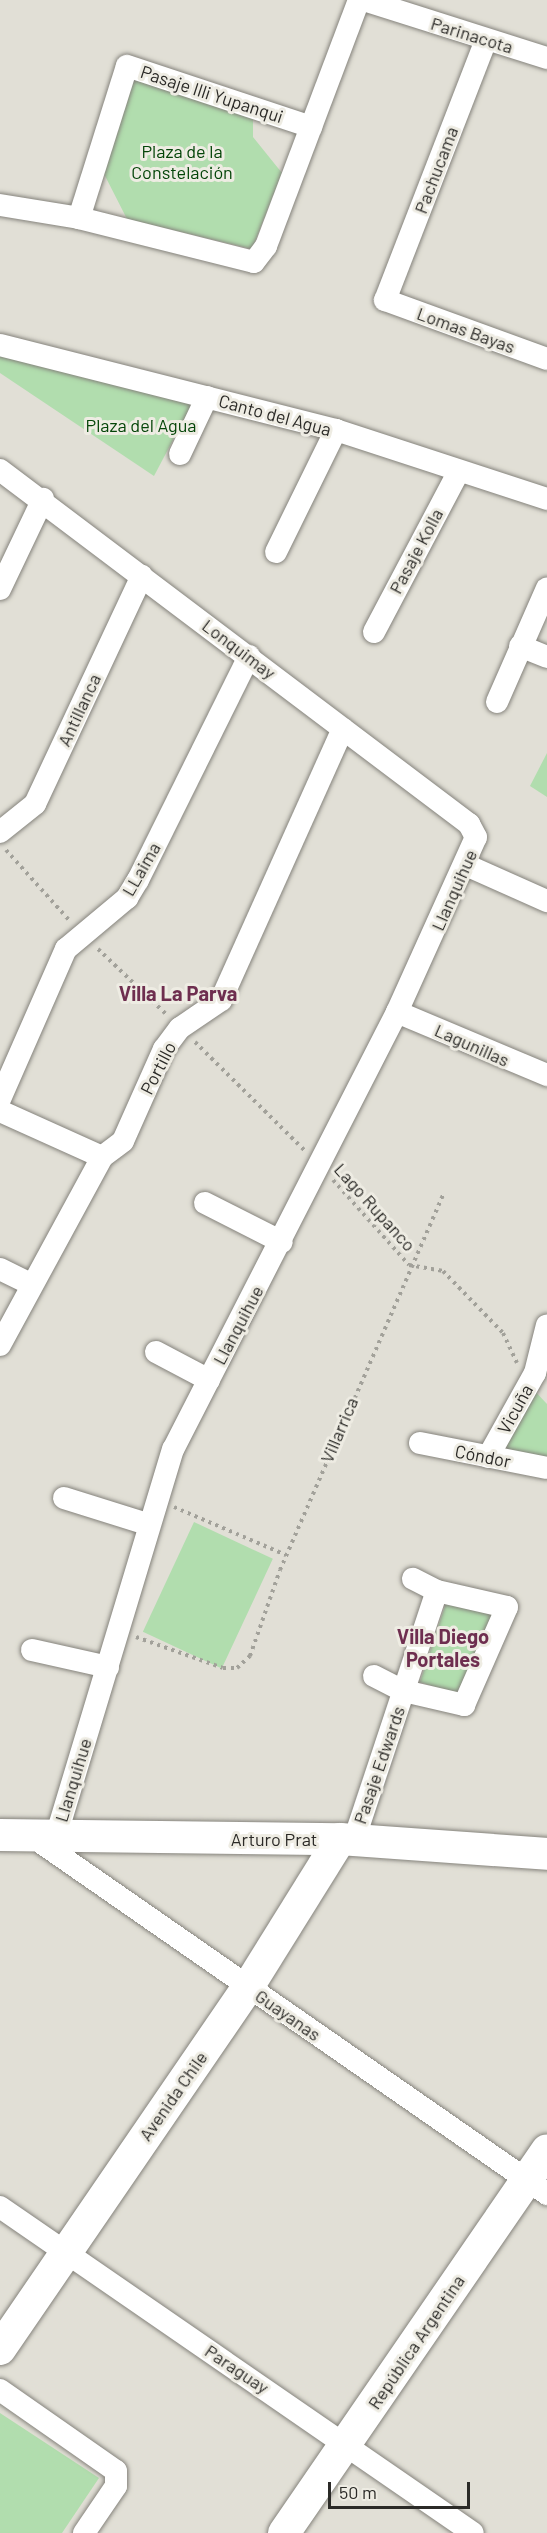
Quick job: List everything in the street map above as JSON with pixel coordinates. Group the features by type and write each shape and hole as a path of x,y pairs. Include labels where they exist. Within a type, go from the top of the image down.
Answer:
{"main road":[{"name":"Arturo Prat","path":"28,1836 347,1840 547,1854"},
{"name":"Avenida Chile","path":"0,2349 347,1840"},
{"name":"República Argentina","path":"284,2533 346,2443 537,2187 547,2151"}],"street":[{"path":"0,205 79,218 254,262 266,246 359,0"},
{"name":"Parinacota","path":"364,0 547,58"},
{"name":"Pachucama","path":"386,300 486,40"},
{"name":"Pasaje Illi Yupanqui","path":"79,218 127,66 311,127"},
{"name":"Lomas Bayas","path":"386,300 547,359"},
{"name":"Canto del Agua","path":"0,345 336,430 547,498"},
{"path":"180,454 207,397"},
{"path":"276,552 336,430"},
{"name":"Lonquimay","path":"0,470 43,499 475,832"},
{"name":"Pasaje Kolla","path":"374,632 459,471"},
{"path":"0,589 43,499"},
{"name":"Antillanca","path":"0,832 35,804 142,576"},
{"path":"497,702 547,588"},
{"path":"520,646 547,657"},
{"name":"LLaima","path":"0,1099 66,949 82,933 127,898 249,656"},
{"name":"Portillo","path":"0,1345 29,1283 102,1157 123,1141 164,1048 180,1028 221,1000 343,729"},
{"name":"Llanquihue","path":"28,1836 108,1667 153,1500 209,1380 321,1167 397,1012 466,865 475,832"},
{"path":"466,865 547,901"},
{"name":"Lagunillas","path":"397,1012 547,1075"},
{"path":"0,1111 102,1157"},
{"path":"205,1203 282,1242"},
{"path":"0,1269 29,1283"},
{"name":"Vicuña","path":"488,1457 537,1382 547,1328"},
{"path":"156,1352 209,1380"},
{"name":"Cóndor","path":"420,1443 547,1468"},
{"path":"64,1498 147,1524"},
{"name":"Pasaje Edwards","path":"374,1676 404,1691 465,1705 507,1607 437,1591 413,1579"},
{"name":"Pasaje Edwards","path":"347,1840 404,1691 437,1591"},
{"path":"32,1650 108,1667"},
{"name":"Guayanas","path":"28,1836 537,2187"},
{"name":"Paraguay","path":"0,2207 346,2443 473,2533"},
{"path":"0,2390 116,2471 116,2486 84,2533"}],"path":[{"name":"Lago Rupanco","path":"0,843 82,933 321,1167 409,1266"},
{"name":"Villarrica","path":"118,1631 223,1668 237,1668 250,1656 286,1555 409,1266 444,1192"},
{"path":"409,1266 443,1271 503,1333 537,1382"},
{"path":"153,1500 208,1519 286,1555"}],"green space":[{"name":"Plaza de la Constelación","path":"132,72 253,115 253,137 282,173 252,249 127,219 101,168"},
{"name":"Plaza del Agua","path":"0,351 193,402 154,476 0,373"},
{"path":"547,753 547,797 530,786"},
{"path":"532,1388 547,1404 547,1461 503,1454"},
{"path":"194,1522 273,1559 222,1668 143,1632"},
{"path":"447,1600 499,1613 461,1696 420,1682"},
{"path":"0,2413 99,2478 62,2533 0,2533"}],"district":[{"name":"Villa La Parva","path":"178,993"},
{"name":"Villa Diego Portales","path":"443,1648"}]}
